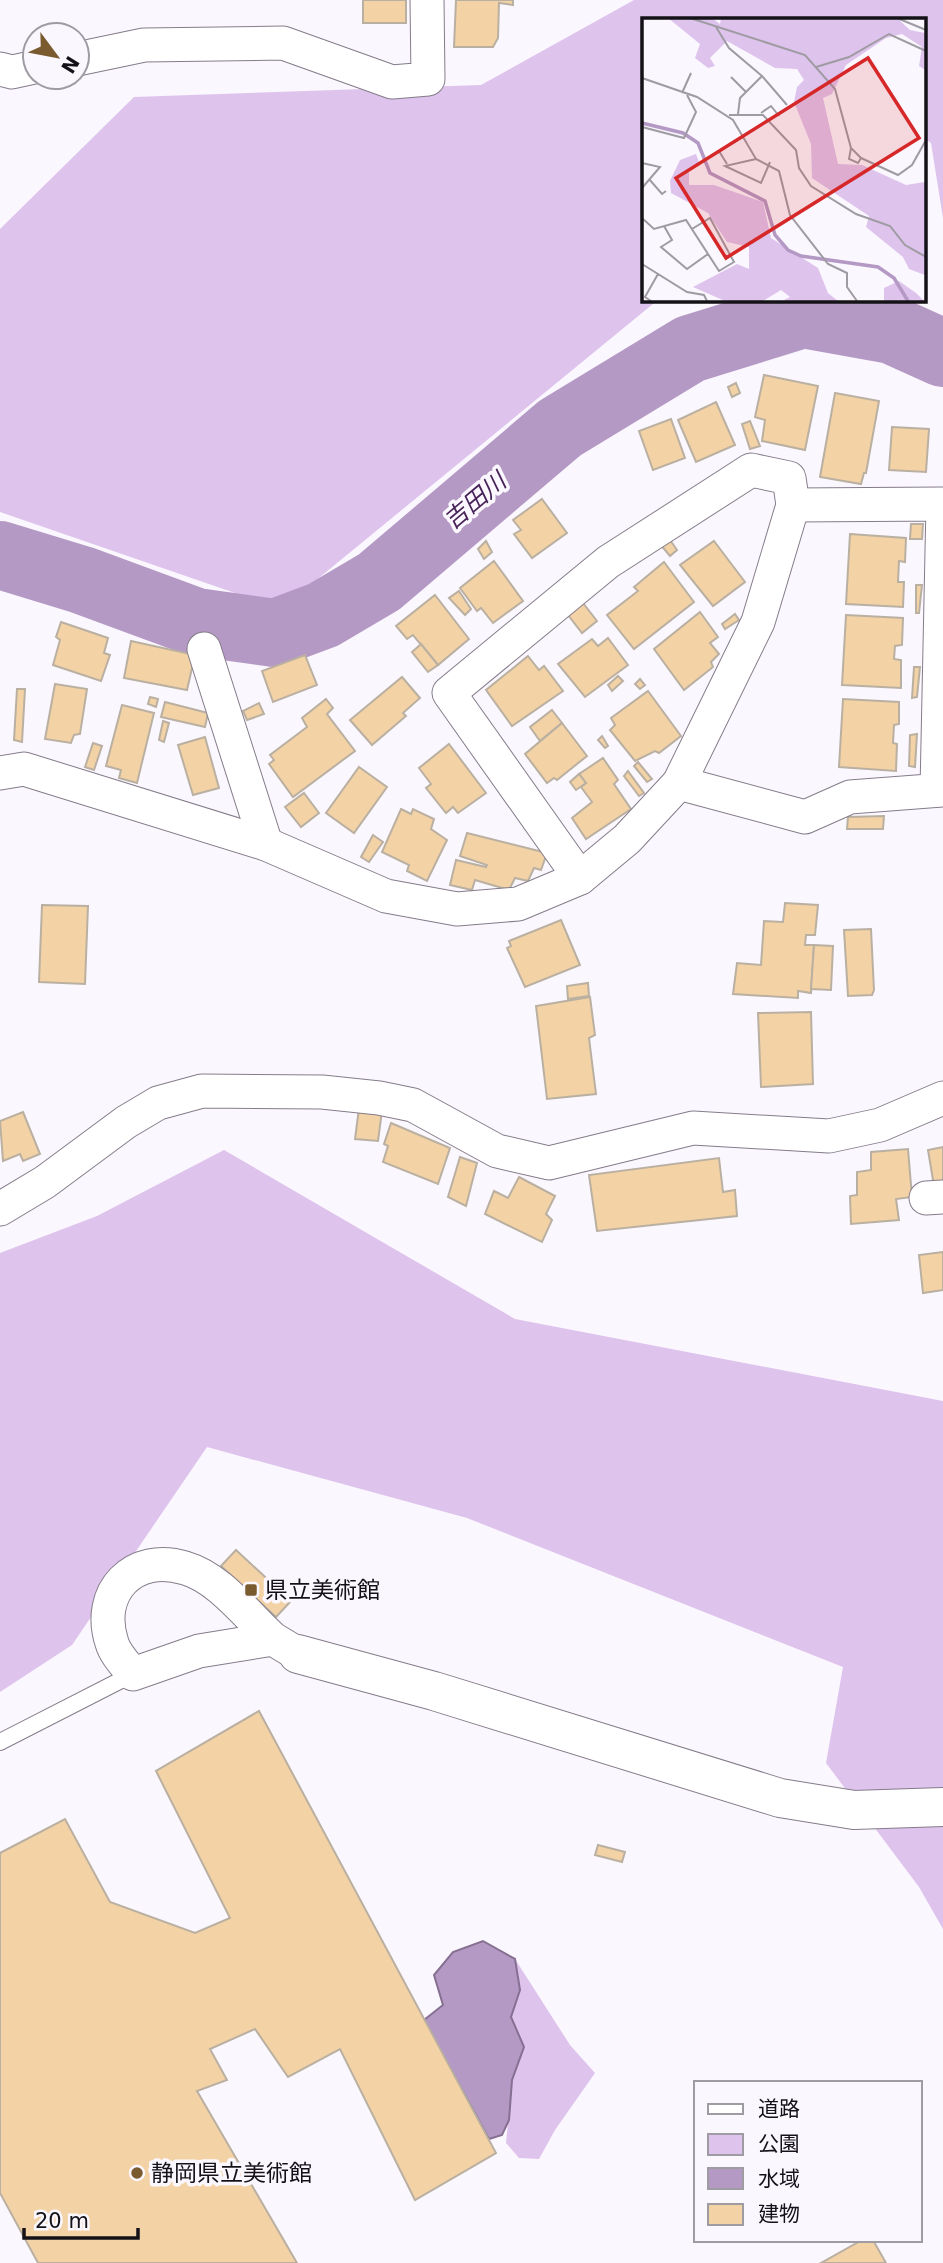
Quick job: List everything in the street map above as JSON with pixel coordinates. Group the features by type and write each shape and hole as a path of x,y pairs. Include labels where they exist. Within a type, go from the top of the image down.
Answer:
{"street":[{"path":"91,56 144,45 283,43 393,82 428,79 427,0"},
{"path":"0,69 12,72 21,70"},
{"path":"0,773 24,769 266,844 386,896 457,909 518,904 580,878 628,839 679,783 758,622 793,505 789,478 751,470 608,562 449,693 580,878"},
{"path":"679,783 805,817 850,797 940,790 943,504 793,505"},
{"path":"204,649 266,844"},
{"path":"0,1209 46,1182 126,1122 158,1103 202,1091 322,1092 379,1098 413,1105 497,1152 549,1163 693,1128 829,1136 880,1125 943,1098"},
{"path":"285,1647 228,1594 187,1568 150,1562 121,1579 107,1613 112,1645 133,1674 199,1651 285,1647 780,1798 855,1810 943,1807"}],"lane":[{"path":"0,1742 133,1674"}],"green space":[{"path":"634,0 943,0 943,218 931,143 926,139 926,18 642,18 642,301 657,301 281,609 0,512 0,229 134,97 481,85"},
{"path":"224,1150 515,1319 943,1401 943,1929 919,1887 826,1763 843,1667 467,1518 207,1447 72,1645 0,1692 0,1253 97,1216"},
{"path":"515,1959 570,2045 595,2073 555,2130 539,2159 519,2158 506,2143 512,2080 524,2047 511,2017 520,1990"}],"water":[{"path":"483,1941 515,1959 520,1990 511,2017 524,2047 512,2080 509,2120 502,2135 489,2139 424,2020 443,2005 434,1975 453,1952"}],"building":[{"path":"363,0 406,0 406,23 363,23"},
{"path":"456,0 513,0 513,5 499,3 498,38 493,47 454,47"},
{"path":"764,375 818,386 805,450 762,441 765,420 755,417"},
{"path":"736,383 740,393 732,397 728,387"},
{"path":"835,393 879,401 866,473 861,484 820,477"},
{"path":"716,402 735,445 696,462 678,420"},
{"path":"671,419 685,458 653,470 639,431"},
{"path":"750,421 760,446 750,449 742,424"},
{"path":"892,427 929,429 926,472 889,470"},
{"path":"542,499 567,533 532,558 514,534 521,530 513,520"},
{"path":"911,524 923,524 922,539 910,539"},
{"path":"850,534 906,538 905,562 899,561 898,582 904,582 903,607 846,604"},
{"path":"668,537 677,550 670,556 660,544"},
{"path":"486,541 492,552 484,559 478,549"},
{"path":"714,541 745,582 713,606 680,565"},
{"path":"494,561 523,601 493,623 481,608 477,611 460,588"},
{"path":"664,562 694,602 634,649 607,615 638,591 634,587"},
{"path":"916,585 922,585 919,613 916,613"},
{"path":"459,591 471,609 465,615 449,598"},
{"path":"435,595 469,639 438,665 413,635 407,639 396,626"},
{"path":"583,603 597,621 582,633 568,615"},
{"path":"700,612 718,637 710,643 719,654 711,662 713,667 684,690 654,649"},
{"path":"735,614 739,620 725,629 722,624"},
{"path":"846,615 903,618 902,645 895,646 894,659 901,660 901,688 842,685"},
{"path":"61,622 108,638 104,653 110,655 101,681 53,665 60,640 56,637"},
{"path":"608,638 628,665 585,697 558,664 592,639 598,646"},
{"path":"131,641 195,655 187,690 124,678"},
{"path":"421,644 438,665 428,672 412,652"},
{"path":"305,655 317,685 273,702 262,671"},
{"path":"528,656 539,670 544,666 563,691 512,726 486,690"},
{"path":"914,667 920,667 917,697 912,698"},
{"path":"618,676 623,681 612,691 608,685"},
{"path":"402,677 420,698 403,713 406,716 372,745 350,720"},
{"path":"640,679 645,685 640,689 635,684"},
{"path":"55,684 87,689 80,734 74,735 71,743 45,739"},
{"path":"17,689 25,689 22,742 14,740"},
{"path":"648,691 681,736 659,753 655,751 635,761 610,730 615,725 611,718"},
{"path":"150,697 158,699 156,707 148,704"},
{"path":"326,699 333,708 327,714 355,751 293,797 269,764 274,760 270,755 307,727 302,718"},
{"path":"843,699 899,702 899,724 894,725 893,743 897,744 896,771 839,767"},
{"path":"165,702 208,713 205,727 161,717"},
{"path":"259,703 264,714 247,720 243,711"},
{"path":"122,705 154,713 137,783 119,778 121,770 106,766"},
{"path":"552,710 562,723 540,741 530,727"},
{"path":"163,721 169,723 164,742 159,740"},
{"path":"562,723 587,756 557,780 554,778 547,783 525,754"},
{"path":"917,734 915,767 909,766 910,735"},
{"path":"602,736 608,746 605,748 598,740"},
{"path":"205,737 219,788 193,795 178,745"},
{"path":"93,743 102,746 94,770 85,767"},
{"path":"449,744 486,793 458,813 453,807 446,813 426,788 431,784 419,768"},
{"path":"603,758 618,780 614,784 631,809 586,839 572,818 592,802 581,787 586,783 579,774"},
{"path":"638,762 652,779 647,782 634,766"},
{"path":"359,767 387,787 354,833 326,813"},
{"path":"628,771 644,793 639,796 624,776"},
{"path":"579,774 586,783 576,790 570,782"},
{"path":"304,793 319,813 301,827 285,807"},
{"path":"401,809 411,814 413,809 434,819 431,829 447,840 427,881 407,871 409,865 382,852"},
{"path":"884,816 883,829 847,829 848,817"},
{"path":"467,833 547,853 541,870 534,868 528,881 515,878 509,890 475,880 472,890 450,885 456,860 486,867 487,865 460,856"},
{"path":"373,835 383,842 369,862 361,857"},
{"path":"785,903 818,905 815,935 806,935 805,945 814,945 811,993 798,991 798,998 733,994 737,963 761,965 764,921 783,922"},
{"path":"42,905 88,906 85,984 39,982"},
{"path":"561,920 580,965 525,987 507,948 511,946 509,941"},
{"path":"871,929 874,990 872,995 848,996 844,930"},
{"path":"814,945 833,946 831,990 811,989"},
{"path":"588,983 589,996 568,999 567,986"},
{"path":"590,997 595,1035 589,1038 596,1094 547,1099 536,1006"},
{"path":"811,1012 813,1084 761,1087 758,1013"},
{"path":"359,1108 382,1111 378,1141 355,1139"},
{"path":"23,1112 40,1154 23,1161 20,1154 3,1161 0,1121"},
{"path":"391,1123 450,1148 438,1184 383,1162 388,1146 384,1144"},
{"path":"943,1147 943,1184 934,1186 928,1150"},
{"path":"908,1149 912,1197 896,1199 899,1220 851,1224 850,1196 857,1195 857,1172 871,1170 871,1152"},
{"path":"460,1157 477,1163 466,1206 448,1197"},
{"path":"719,1158 723,1192 735,1190 737,1216 597,1231 589,1175"},
{"path":"519,1177 555,1196 546,1214 552,1220 542,1242 485,1214 494,1191 508,1198"},
{"path":"943,1252 943,1290 923,1293 919,1255"},
{"path":"236,1550 291,1601 276,1617 221,1566"},
{"path":"259,1711 496,2153 415,2200 340,2049 288,2077 255,2029 210,2049 227,2080 197,2091 297,2263 38,2263 0,2193 0,1853 65,1819 110,1902 195,1933 230,1918 156,1771"},
{"path":"598,1845 625,1852 622,1862 595,1855"},
{"path":"858,2242 874,2242 886,2263 821,2263"}],"waterway":[{"name":"吉田川","path":"0,555 82,580 196,622 275,633 323,615 379,582 560,428 690,349 803,314 892,330 943,353"}],"place":[{"name":"県立美術館","path":"251,1590"},
{"name":"静岡県立美術館","path":"137,2173"}]}
